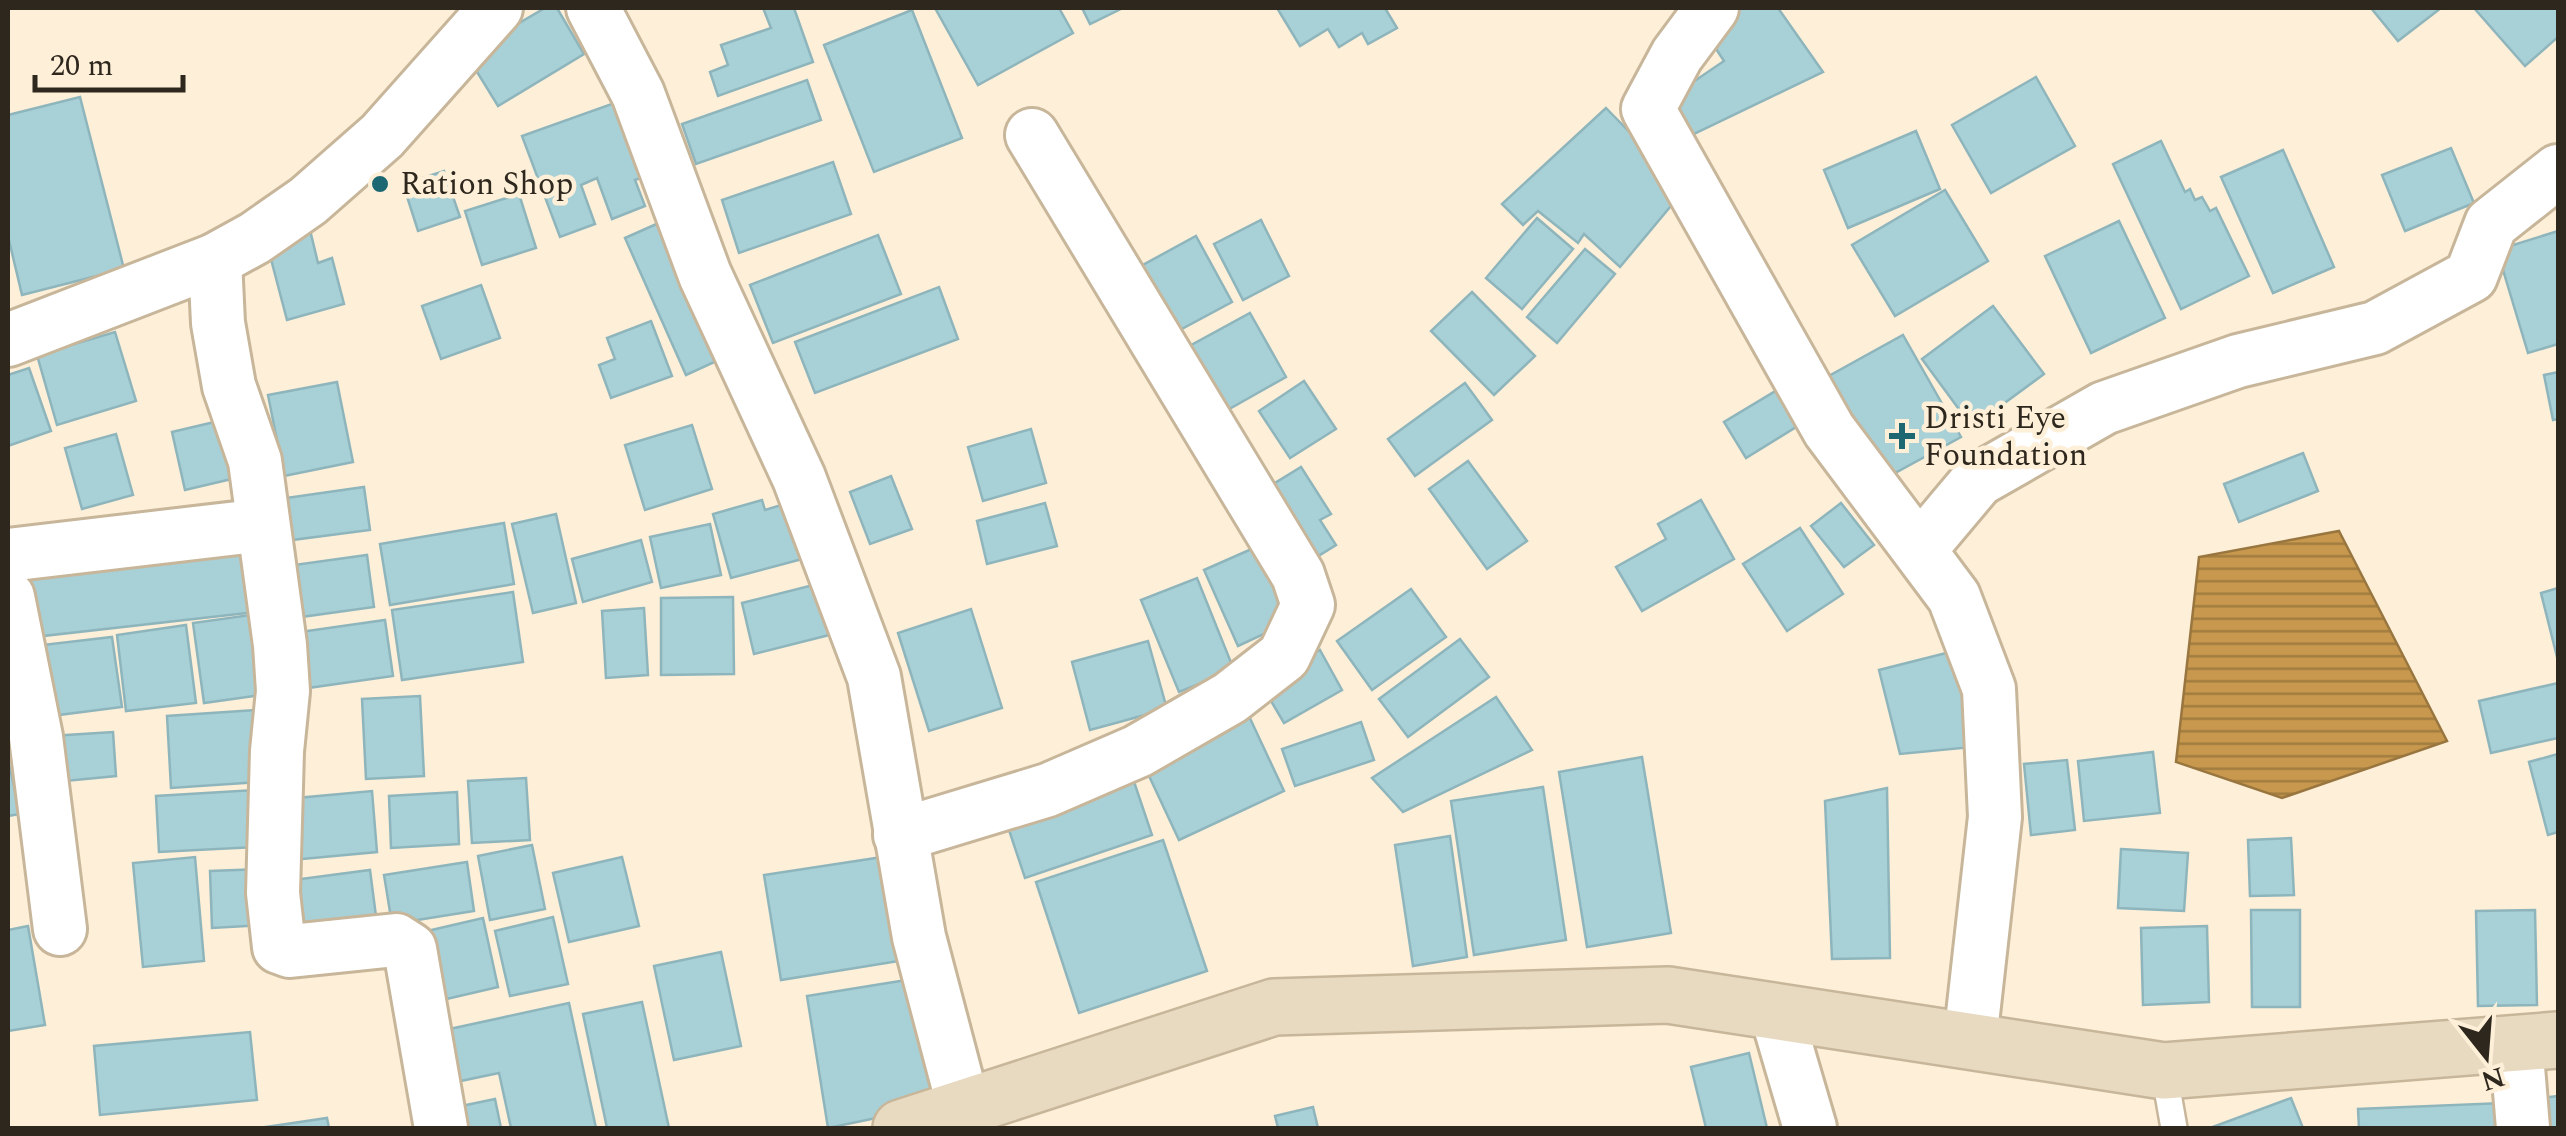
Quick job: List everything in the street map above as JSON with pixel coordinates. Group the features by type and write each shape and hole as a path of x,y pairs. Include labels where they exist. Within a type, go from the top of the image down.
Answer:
{"main road":[{"path":"900,1128 1274,1007 1668,996 2164,1071 2537,1042"}],"street":[{"path":"593,8 638,94 705,275 799,478 874,677 919,937 964,1108"},
{"path":"1712,8 1678,55 1648,109 1829,430 1954,597 1989,690 1995,816 1970,1042"},
{"path":"8,340 216,260 308,201 382,136 476,16"},
{"path":"900,836 1048,790 1138,751 1230,698 1284,656 1308,605 1298,576 1032,135"},
{"path":"1920,549 1978,480 2104,408 2238,361 2375,328 2471,276 2491,224 2558,171"},
{"path":"216,260 221,338 229,386 255,461 283,691 273,876 279,948 290,951 396,940 410,949 440,1128"},
{"path":"8,555 263,524"},
{"path":"8,596 22,740 60,929"},
{"path":"1776,1012 1810,1128"},
{"path":"2523,1128 2537,1042"}],"lane":[{"path":"2164,1071 2174,1128"}],"shaded area":[{"path":"2339,531 2447,741 2282,798 2176,762 2199,557"}],"building":[{"path":"545,8 557,8 584,54 498,106 466,54"},
{"path":"763,8 794,8 813,62 718,96 710,72 728,65 721,45 771,28"},
{"path":"935,8 1059,8 1073,33 978,85"},
{"path":"1082,8 1123,8 1090,24"},
{"path":"1277,8 1385,8 1397,28 1368,44 1362,33 1339,47 1328,29 1300,46"},
{"path":"1741,8 1778,8 1823,72 1692,135 1668,99 1724,61 1705,32"},
{"path":"2371,8 2441,8 2398,41"},
{"path":"2474,8 2558,8 2558,37 2525,66"},
{"path":"912,10 962,138 874,172 824,45"},
{"path":"2036,77 2075,146 1991,193 1952,125"},
{"path":"807,80 821,120 696,164 682,124"},
{"path":"634,96 662,170 635,180 645,206 612,219 597,178 581,185 595,224 560,237 522,136"},
{"path":"80,97 124,269 22,295 8,236 8,115"},
{"path":"1606,108 1685,189 1620,267 1584,234 1578,243 1538,211 1523,225 1502,204"},
{"path":"1916,131 1940,189 1848,228 1824,170"},
{"path":"2161,141 2185,192 2190,189 2195,200 2202,197 2210,211 2216,208 2249,276 2181,309 2113,164"},
{"path":"2451,148 2474,203 2405,231 2382,175"},
{"path":"2283,150 2334,267 2273,293 2221,177"},
{"path":"833,162 851,214 739,253 722,200"},
{"path":"444,171 460,217 418,231 403,184"},
{"path":"1945,190 1988,261 1895,316 1852,245"},
{"path":"519,194 536,248 482,265 465,211"},
{"path":"670,218 732,354 686,375 625,238"},
{"path":"1537,218 1573,249 1522,309 1486,278"},
{"path":"1261,220 1289,276 1243,300 1214,244"},
{"path":"2119,221 2165,318 2091,353 2045,256"},
{"path":"310,230 318,263 332,258 344,304 287,320 267,244"},
{"path":"2558,231 2558,344 2528,353 2497,250"},
{"path":"878,235 901,294 773,343 750,285"},
{"path":"1196,236 1232,302 1163,339 1128,273"},
{"path":"1585,249 1615,274 1557,343 1527,317"},
{"path":"481,285 500,338 441,359 422,306"},
{"path":"939,287 958,339 815,393 795,342"},
{"path":"1472,292 1535,356 1494,395 1431,331"},
{"path":"1993,306 2044,374 1972,427 1922,359"},
{"path":"1250,313 1286,377 1208,421 1173,355"},
{"path":"651,321 672,376 611,398 599,365 615,359 607,338"},
{"path":"115,332 136,401 57,425 37,355"},
{"path":"1903,335 1961,437 1884,479 1827,377"},
{"path":"29,368 51,431 8,446 8,375"},
{"path":"2558,372 2558,419 2553,420 2544,375"},
{"path":"1304,381 1336,429 1290,458 1259,411"},
{"path":"337,382 353,462 284,476 268,395"},
{"path":"1465,383 1492,420 1415,476 1388,439"},
{"path":"1787,384 1809,419 1746,458 1724,422"},
{"path":"227,419 240,477 185,490 172,432"},
{"path":"692,425 712,489 645,510 625,445"},
{"path":"1031,429 1046,483 983,501 968,447"},
{"path":"116,434 133,495 82,509 65,448"},
{"path":"2303,453 2318,491 2239,522 2224,484"},
{"path":"1468,461 1527,541 1487,569 1429,489"},
{"path":"1301,467 1331,514 1320,520 1336,545 1307,563 1262,491"},
{"path":"891,476 912,529 870,544 850,492"},
{"path":"364,487 370,530 292,540 286,498"},
{"path":"801,499 817,555 731,578 713,514 762,500 765,510"},
{"path":"1701,500 1734,559 1642,611 1616,567 1666,539 1658,524"},
{"path":"1045,503 1057,546 987,564 977,521"},
{"path":"1841,503 1874,545 1844,567 1811,526"},
{"path":"556,514 576,603 533,613 512,524"},
{"path":"504,523 514,584 390,605 380,544"},
{"path":"710,524 721,575 661,588 650,537"},
{"path":"1800,528 1843,594 1787,631 1743,564"},
{"path":"255,535 264,611 25,638 16,562"},
{"path":"641,540 652,582 583,602 572,559"},
{"path":"1263,544 1296,619 1238,646 1204,570"},
{"path":"367,555 374,607 294,618 287,566"},
{"path":"1197,578 1234,670 1179,692 1141,600"},
{"path":"829,581 841,632 754,654 742,603"},
{"path":"2558,588 2558,661 2541,593"},
{"path":"1411,589 1446,637 1372,690 1337,641"},
{"path":"513,592 523,662 402,680 392,610"},
{"path":"733,597 734,674 661,675 661,598"},
{"path":"644,608 648,675 606,678 602,611"},
{"path":"971,609 1002,708 929,731 898,633"},
{"path":"258,614 269,694 204,703 193,623"},
{"path":"385,620 393,676 308,688 300,632"},
{"path":"186,625 196,703 126,711 117,635"},
{"path":"112,637 122,707 43,717 34,646"},
{"path":"1460,639 1489,677 1408,737 1379,699"},
{"path":"1148,641 1167,709 1090,730 1072,662"},
{"path":"1320,650 1342,690 1284,723 1261,684"},
{"path":"1958,650 1983,746 1900,754 1879,670"},
{"path":"2558,683 2558,738 2491,753 2479,701"},
{"path":"420,696 424,776 366,779 362,699"},
{"path":"1496,697 1532,750 1403,812 1372,778"},
{"path":"256,710 261,782 171,788 167,716"},
{"path":"1248,714 1284,791 1179,840 1143,763"},
{"path":"1361,722 1374,760 1295,786 1282,749"},
{"path":"113,732 116,776 55,782 51,736"},
{"path":"2153,752 2160,813 2084,821 2078,761"},
{"path":"2558,754 2558,832 2548,835 2529,762"},
{"path":"1642,757 1671,933 1587,947 1559,772"},
{"path":"8,759 20,814 8,816"},
{"path":"2067,760 2075,830 2031,835 2024,764"},
{"path":"1128,764 1152,835 1025,878 1001,806"},
{"path":"526,778 530,840 472,843 468,781"},
{"path":"1543,787 1566,940 1474,955 1451,801"},
{"path":"1887,788 1890,958 1832,959 1825,801"},
{"path":"255,790 258,847 159,852 156,796"},
{"path":"372,791 377,852 292,860 286,799"},
{"path":"457,792 459,844 391,848 389,796"},
{"path":"1450,836 1467,957 1413,966 1395,845"},
{"path":"2291,838 2294,895 2250,896 2248,840"},
{"path":"1163,840 1207,971 1079,1013 1036,882"},
{"path":"532,845 545,909 490,920 478,856"},
{"path":"2121,849 2188,853 2184,911 2118,908"},
{"path":"889,856 905,960 781,980 764,875"},
{"path":"195,857 204,961 143,967 133,863"},
{"path":"622,857 639,926 569,942 553,873"},
{"path":"467,862 474,911 392,924 384,875"},
{"path":"263,869 265,925 212,928 210,871"},
{"path":"370,870 377,924 299,934 293,880"},
{"path":"2251,910 2300,910 2300,1007 2252,1007"},
{"path":"2535,910 2537,1005 2478,1006 2476,911"},
{"path":"553,917 568,984 510,996 495,931"},
{"path":"483,918 498,987 438,1001 423,932"},
{"path":"28,926 45,1025 8,1031 8,930"},
{"path":"2207,926 2209,1002 2143,1005 2141,928"},
{"path":"721,952 741,1046 674,1060 654,966"},
{"path":"925,977 944,1104 828,1128 807,996"},
{"path":"642,1002 669,1128 607,1128 583,1014"},
{"path":"569,1003 596,1128 511,1128 499,1073 456,1082 445,1030"},
{"path":"250,1032 257,1100 100,1115 94,1046"},
{"path":"1749,1053 1767,1128 1706,1128 1691,1067"},
{"path":"2558,1096 2558,1128 2531,1128 2527,1100"},
{"path":"2291,1098 2303,1128 2210,1128"},
{"path":"495,1099 501,1128 446,1128 442,1110"},
{"path":"2503,1103 2504,1128 2359,1128 2358,1109"},
{"path":"1313,1107 1318,1128 1278,1128 1275,1116"},
{"path":"327,1118 329,1128 259,1128"}],"place":[{"name":"Ration Shop","path":"380,184"},
{"name":"Dristi Eye Foundation","path":"1902,436"}]}
